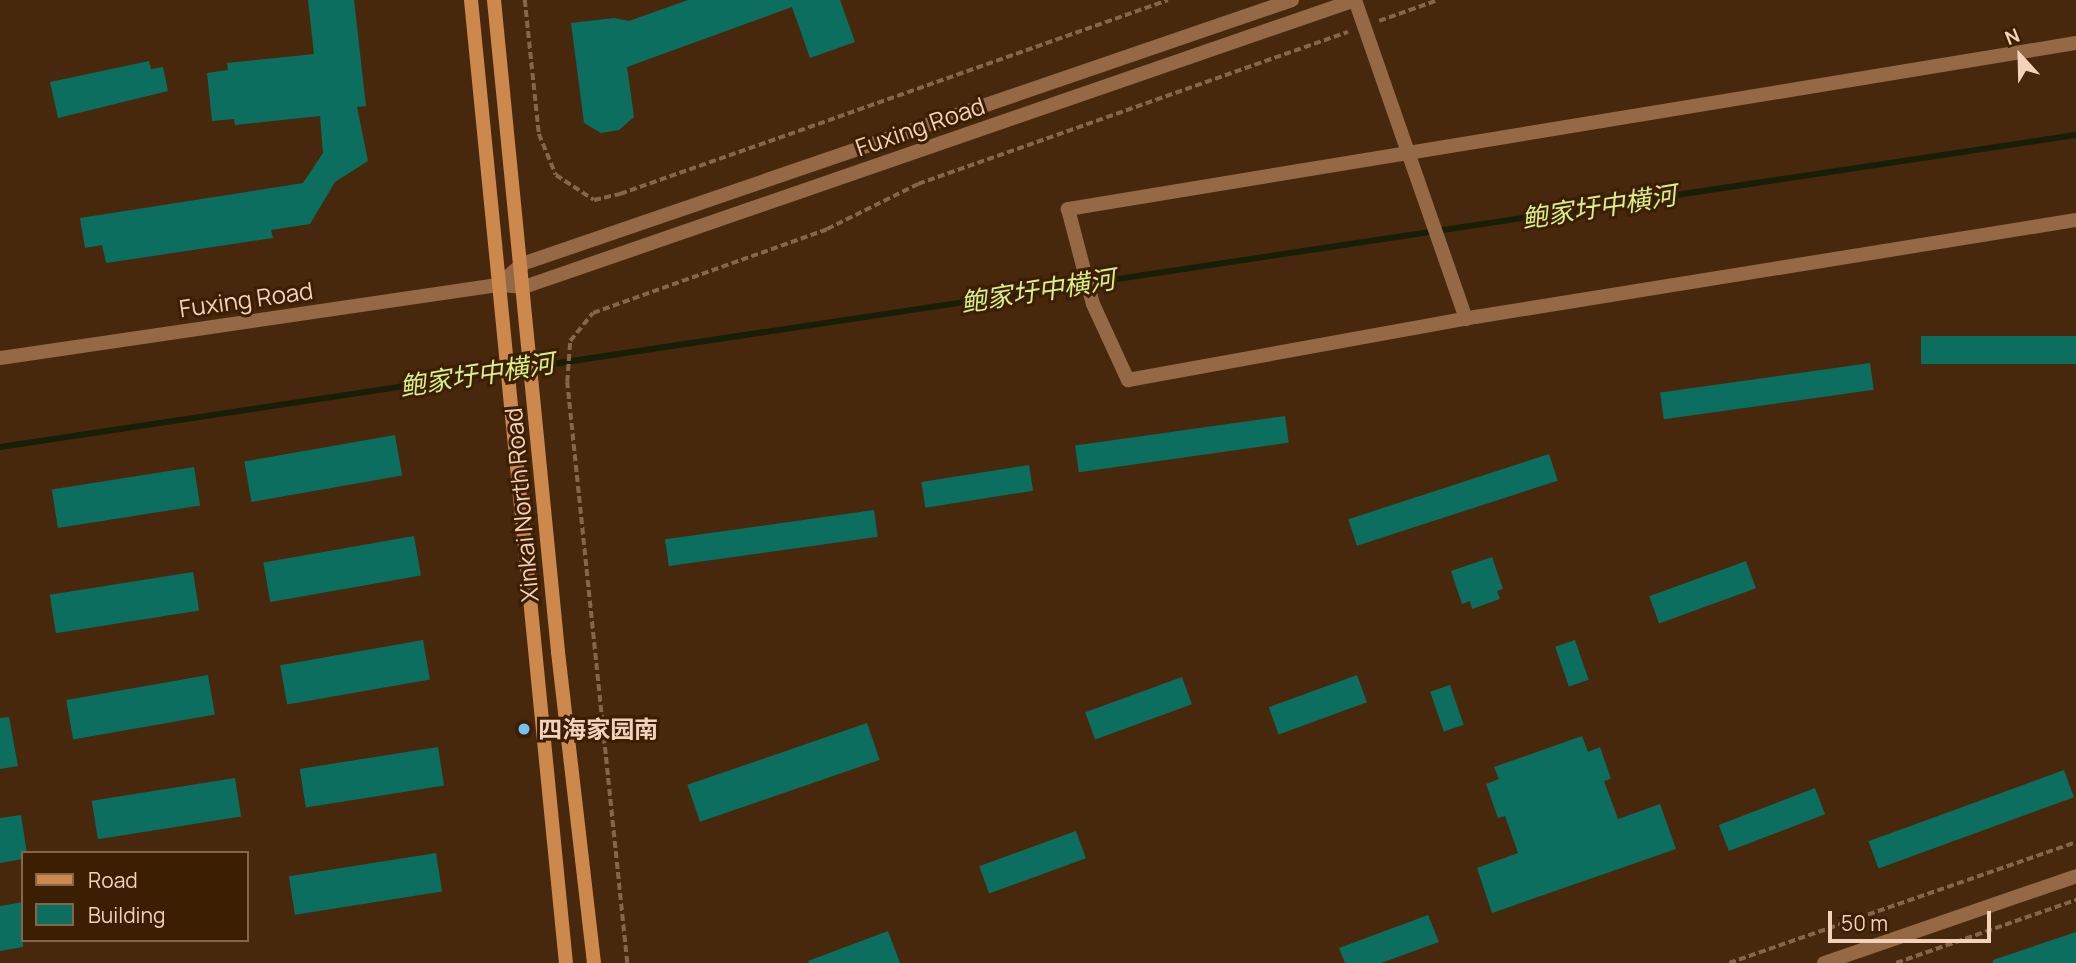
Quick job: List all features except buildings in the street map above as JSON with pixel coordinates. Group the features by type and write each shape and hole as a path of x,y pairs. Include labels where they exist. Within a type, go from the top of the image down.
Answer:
{"main road":[{"name":"Xinkai North Road","path":"471,0 566,963"},
{"name":"Xinkai North Road","path":"494,0 558,652 594,963"}],"street":[{"name":"Fuxing Road","path":"498,285 522,264 1292,0"},
{"name":"Fuxing Road","path":"0,358 498,285 524,287 1355,0"},
{"path":"1355,0 1466,319"},
{"path":"2076,43 1068,209 1093,304 1128,380 1466,319 2076,220"},
{"path":"1824,963 2076,876"}],"path":[{"path":"525,0 539,134 556,175 594,200 620,194 1168,0"},
{"path":"1373,23 1438,0"},
{"path":"628,963 568,382 570,341 593,313 827,229 918,184 1360,28"},
{"path":"1729,963 2076,842"},
{"path":"1896,963 2076,900"}],"waterway":[{"name":"鲍家圩中横河","path":"0,447 2076,135"}],"place":[{"name":"四海家园南","path":"524,729"}]}
